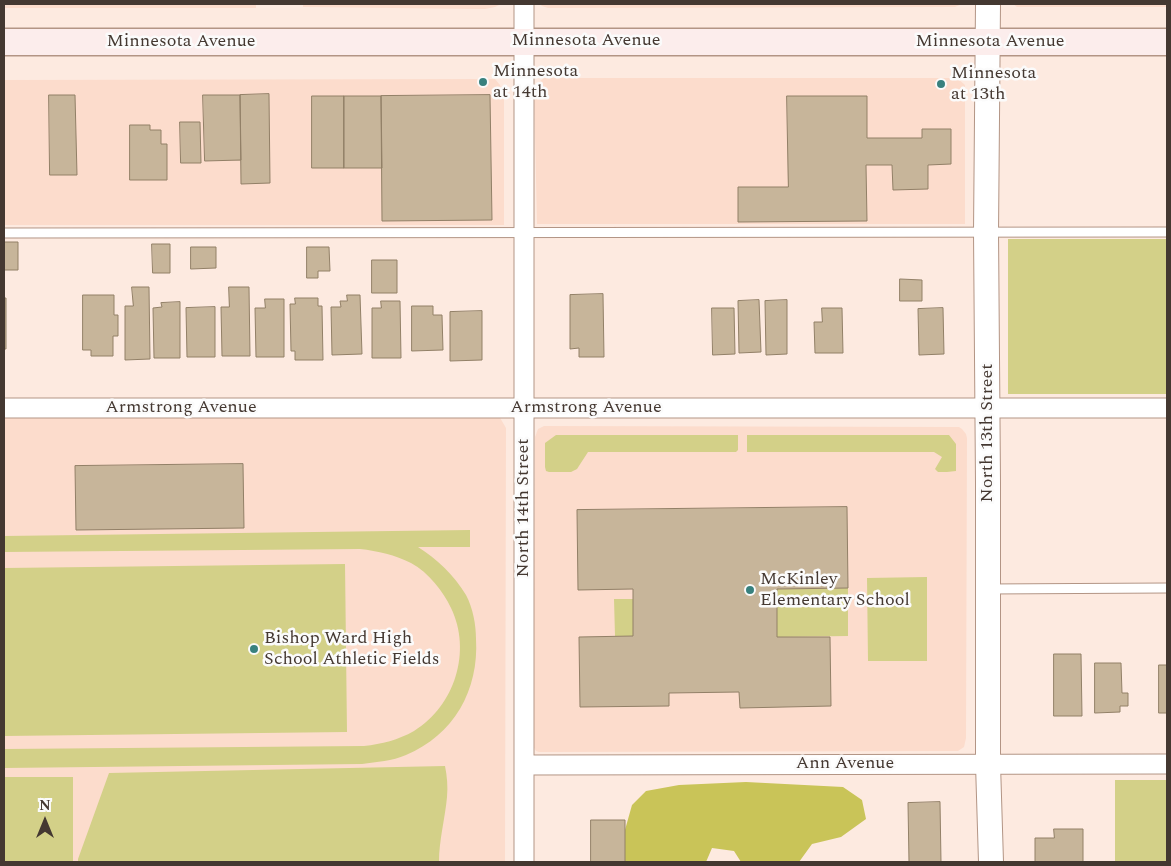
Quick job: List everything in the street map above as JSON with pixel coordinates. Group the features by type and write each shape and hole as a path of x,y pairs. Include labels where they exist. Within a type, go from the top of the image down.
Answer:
{"main road":[{"name":"Minnesota Avenue","path":"4,42 1167,42"}],"street":[{"name":"North 14th Street","path":"524,4 524,862"},
{"name":"North 13th Street","path":"988,4 986,232 988,764 991,862"},
{"name":"Armstrong Avenue","path":"4,408 1167,408"},
{"name":"Ann Avenue","path":"524,765 1167,764"}],"lane":[{"path":"4,234 1167,232"},
{"path":"988,589 1167,588"}],"shaded area":[{"path":"4,4 256,4 256,8 4,8"},
{"path":"303,4 501,4 485,9 303,7"},
{"path":"540,4 962,4 955,7 548,8"},
{"path":"1013,4 1167,4 1167,7 1017,7"},
{"path":"544,78 957,78 965,85 965,224 537,224 534,89 536,84"},
{"path":"495,79 500,85 504,97 504,225 4,225 4,80"},
{"path":"1008,239 1167,239 1167,394 1008,394"},
{"name":"Bishop Ward High School Athletic Fields","path":"499,416 506,428 505,862 4,862 4,418"},
{"name":"McKinley Elementary School","path":"544,426 959,427 962,429 967,438 966,738 964,747 958,751 536,751 533,746 535,437 538,429"},
{"path":"556,435 738,435 738,450 736,452 588,452 577,469 571,472 549,472 546,471 545,467 545,443"},
{"path":"747,435 949,435 956,444 956,471 938,472 935,469 942,457 934,452 747,452"},
{"path":"470,530 470,547 418,547 445,568 466,595 474,617 476,658 468,693 450,723 438,736 406,755 395,759 362,764 4,768 4,749 364,746 390,741 414,731 440,707 456,676 460,642 451,608 435,583 411,563 380,552 360,549 4,552 4,536"},
{"path":"345,564 347,732 4,736 4,568"},
{"path":"927,577 927,661 868,661 867,578"},
{"path":"848,588 848,636 777,637 777,589"},
{"path":"614,599 633,599 633,636 615,636"},
{"path":"445,766 447,793 439,862 78,862 109,773"},
{"path":"4,777 73,777 73,862 4,862"},
{"path":"1115,780 1167,780 1167,862 1115,862"},
{"path":"746,782 843,787 862,800 866,819 841,837 812,844 799,862 741,862 734,851 712,848 706,862 620,862 623,837 632,805 646,791 679,785"}],"building":[{"path":"269,94 270,183 241,184 240,95"},
{"path":"49,95 75,95 77,175 50,175"},
{"path":"203,95 240,95 241,160 205,161"},
{"path":"490,95 492,220 382,221 381,96"},
{"path":"312,96 344,96 344,168 312,168"},
{"path":"344,96 381,96 382,168 344,168"},
{"path":"787,96 867,96 867,138 922,138 922,129 951,129 951,164 928,165 928,189 893,190 892,165 866,165 867,221 738,222 738,187 788,187"},
{"path":"180,122 200,122 201,163 181,163"},
{"path":"130,125 150,125 150,130 161,130 161,144 167,144 167,180 130,180"},
{"path":"4,242 18,242 18,270 4,270"},
{"path":"152,244 170,244 170,273 153,273"},
{"path":"191,247 216,247 216,268 191,269"},
{"path":"307,247 329,247 330,271 318,271 318,278 307,278"},
{"path":"372,260 397,260 397,293 372,293"},
{"path":"900,279 922,280 922,301 900,301"},
{"path":"132,287 149,287 150,359 125,360 125,306 133,306"},
{"path":"229,287 249,287 250,356 222,356 221,307 229,307"},
{"path":"603,294 604,357 579,357 579,348 570,349 570,295"},
{"path":"83,295 114,295 114,315 118,315 118,336 113,336 113,356 91,356 91,350 83,350"},
{"path":"347,295 360,295 362,354 332,355 331,307 341,307 340,301 347,301"},
{"path":"4,298 6,298 6,349 4,349"},
{"path":"295,298 318,298 318,306 322,306 323,360 295,360 295,351 291,351 290,304 295,304"},
{"path":"265,299 284,299 284,357 256,357 255,308 265,308"},
{"path":"759,300 761,352 739,353 738,301"},
{"path":"787,300 787,354 766,355 765,301"},
{"path":"381,301 400,301 401,358 372,358 372,308 381,308"},
{"path":"180,302 180,358 154,358 153,308 162,307 161,303"},
{"path":"412,306 433,306 433,315 442,315 443,350 412,351"},
{"path":"215,307 215,357 187,357 186,308"},
{"path":"712,308 734,308 735,354 713,355"},
{"path":"822,308 842,308 843,353 815,353 814,322 822,322"},
{"path":"943,308 944,354 919,355 918,309"},
{"path":"482,311 482,360 450,361 450,312"},
{"path":"243,464 244,528 76,530 75,466"},
{"name":"McKinley Elementary School","path":"847,507 848,588 777,589 777,637 830,637 831,706 740,708 739,692 669,693 669,706 580,707 579,637 633,636 633,589 578,590 577,510"},
{"path":"1054,654 1081,654 1082,716 1054,716"},
{"path":"1095,663 1121,663 1122,693 1128,693 1128,706 1120,706 1120,712 1095,713"},
{"path":"1159,665 1167,665 1167,713 1159,713"},
{"path":"940,802 941,862 909,862 908,803"},
{"path":"591,820 625,820 625,862 591,862"},
{"path":"1054,829 1083,829 1083,862 1035,862 1035,838 1054,838"}],"place":[{"name":"Minnesota at 14th","path":"483,82"},
{"name":"Minnesota at 13th","path":"941,84"},
{"name":"McKinley Elementary School","path":"750,590"},
{"name":"Bishop Ward High School Athletic Fields","path":"254,649"}]}
